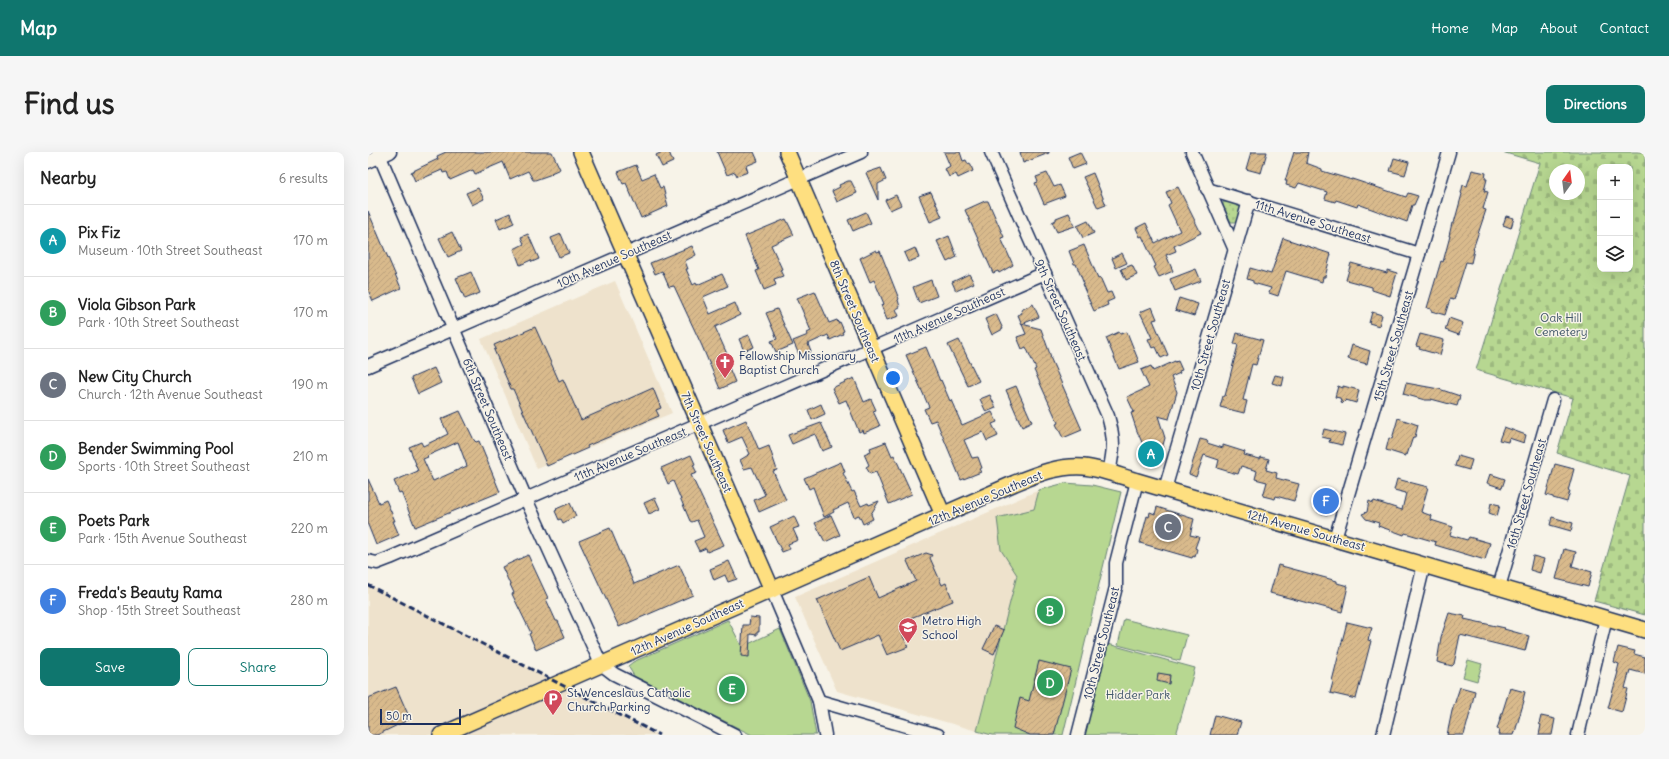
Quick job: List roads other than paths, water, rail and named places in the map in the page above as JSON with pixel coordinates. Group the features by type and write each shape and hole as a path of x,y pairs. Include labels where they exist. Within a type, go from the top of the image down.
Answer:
{"main road":[{"name":"7th Street Southeast","path":"581,152 772,590"},
{"name":"8th Street Southeast","path":"786,152 943,515"},
{"name":"12th Avenue Southeast","path":"441,735 461,731 601,664 1015,483 1058,468 1084,467 1109,473 1645,630"}],"street":[{"name":"10th Avenue Southeast","path":"368,366 861,152"},
{"name":"9th Street Southeast","path":"991,152 1108,416 1114,434 1114,449 1109,473"},
{"path":"1192,152 1235,250"},
{"name":"15th Street Southeast","path":"1335,539 1449,152"},
{"path":"368,162 382,154"},
{"name":"6th Street Southeast","path":"382,154 453,328 526,499 601,664"},
{"name":"11th Avenue Southeast","path":"1207,189 1419,254"},
{"name":"10th Street Southeast","path":"1165,489 1249,202"},
{"name":"11th Avenue Southeast","path":"368,561 377,563 390,558 1045,273"},
{"name":"16th Street Southeast","path":"1500,587 1553,400"},
{"name":"10th Street Southeast","path":"1078,735 1116,587 1116,563 1137,481"},
{"path":"1383,735 1424,565"},
{"name":"7th Street Southeast","path":"772,590 819,701 825,735"},
{"path":"1578,735 1606,618"},
{"path":"601,664 614,674 735,735"},
{"path":"819,701 938,735"}],"railway":[{"path":"368,585 659,735"}],"place":[{"name":"Fellowship Missionary Baptist Church","path":"725,379"},
{"name":"Pix Fiz","path":"1151,454"},
{"name":"Freda's Beauty Rama","path":"1326,501"},
{"name":"New City Church","path":"1168,527"},
{"name":"Viola Gibson Park","path":"1050,611"},
{"name":"Metro High School","path":"908,644"},
{"name":"Bender Swimming Pool","path":"1050,683"},
{"name":"Poets Park","path":"732,689"},
{"name":"St Wenceslaus Catholic Church Parking","path":"553,716"}],"park label":[{"name":"Oak Hill Cemetery","path":"1561,324"},
{"name":"Hidder Park","path":"1138,694"}]}
